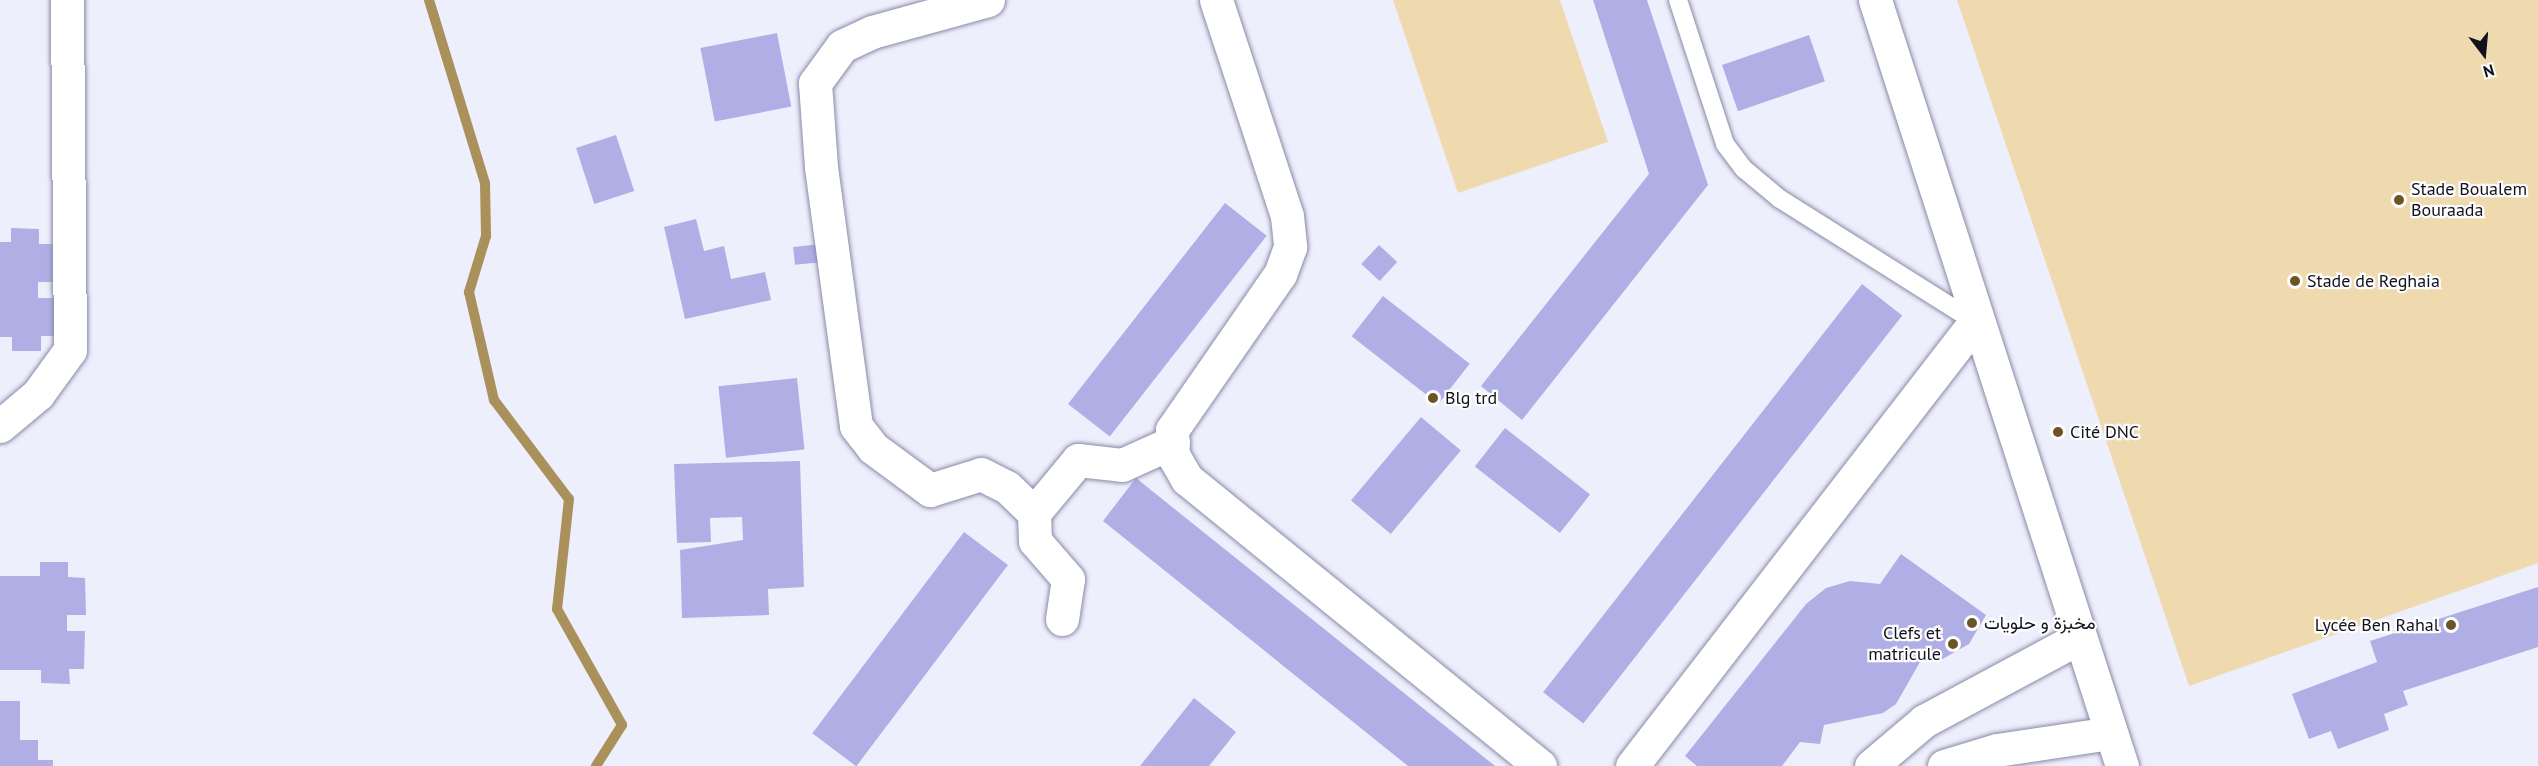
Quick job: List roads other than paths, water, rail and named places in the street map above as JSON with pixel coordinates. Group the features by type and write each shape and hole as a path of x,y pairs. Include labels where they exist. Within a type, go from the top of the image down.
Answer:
{"street":[{"path":"0,426 38,394 70,350 67,0"},
{"path":"988,0 872,32 842,46 815,83 821,167 856,426 887,460 930,490 981,474 1007,487 1035,513"},
{"path":"1216,0 1287,216 1290,247 1280,274 1172,429 1173,442 1187,479 1540,766"},
{"path":"1875,0 1975,322 2122,766"},
{"path":"1632,766 1975,322"},
{"path":"1062,619 1068,579 1035,541 1035,513 1078,460 1122,465 1173,442"},
{"path":"1871,766 1924,721 2079,638"},
{"path":"1944,766 1997,750 2111,733"}],"lane":[{"path":"1678,0 1725,144 1744,169 1780,199 1975,322"}],"waterway":[{"path":"429,0 485,183 486,236 469,292 494,400 569,499 557,609 622,725 596,766"}],"place":[{"name":"Stade Boualem Bouraada","path":"2399,200"},
{"name":"Stade de Reghaia","path":"2295,281"},
{"name":"Blg trd","path":"1433,398"},
{"name":"Cité DNC","path":"2058,432"},
{"name":"مخبزة و حلويات","path":"1972,623"},
{"name":"Lycée Ben Rahal","path":"2451,625"},
{"name":"Clefs et matricule","path":"1953,644"}]}
